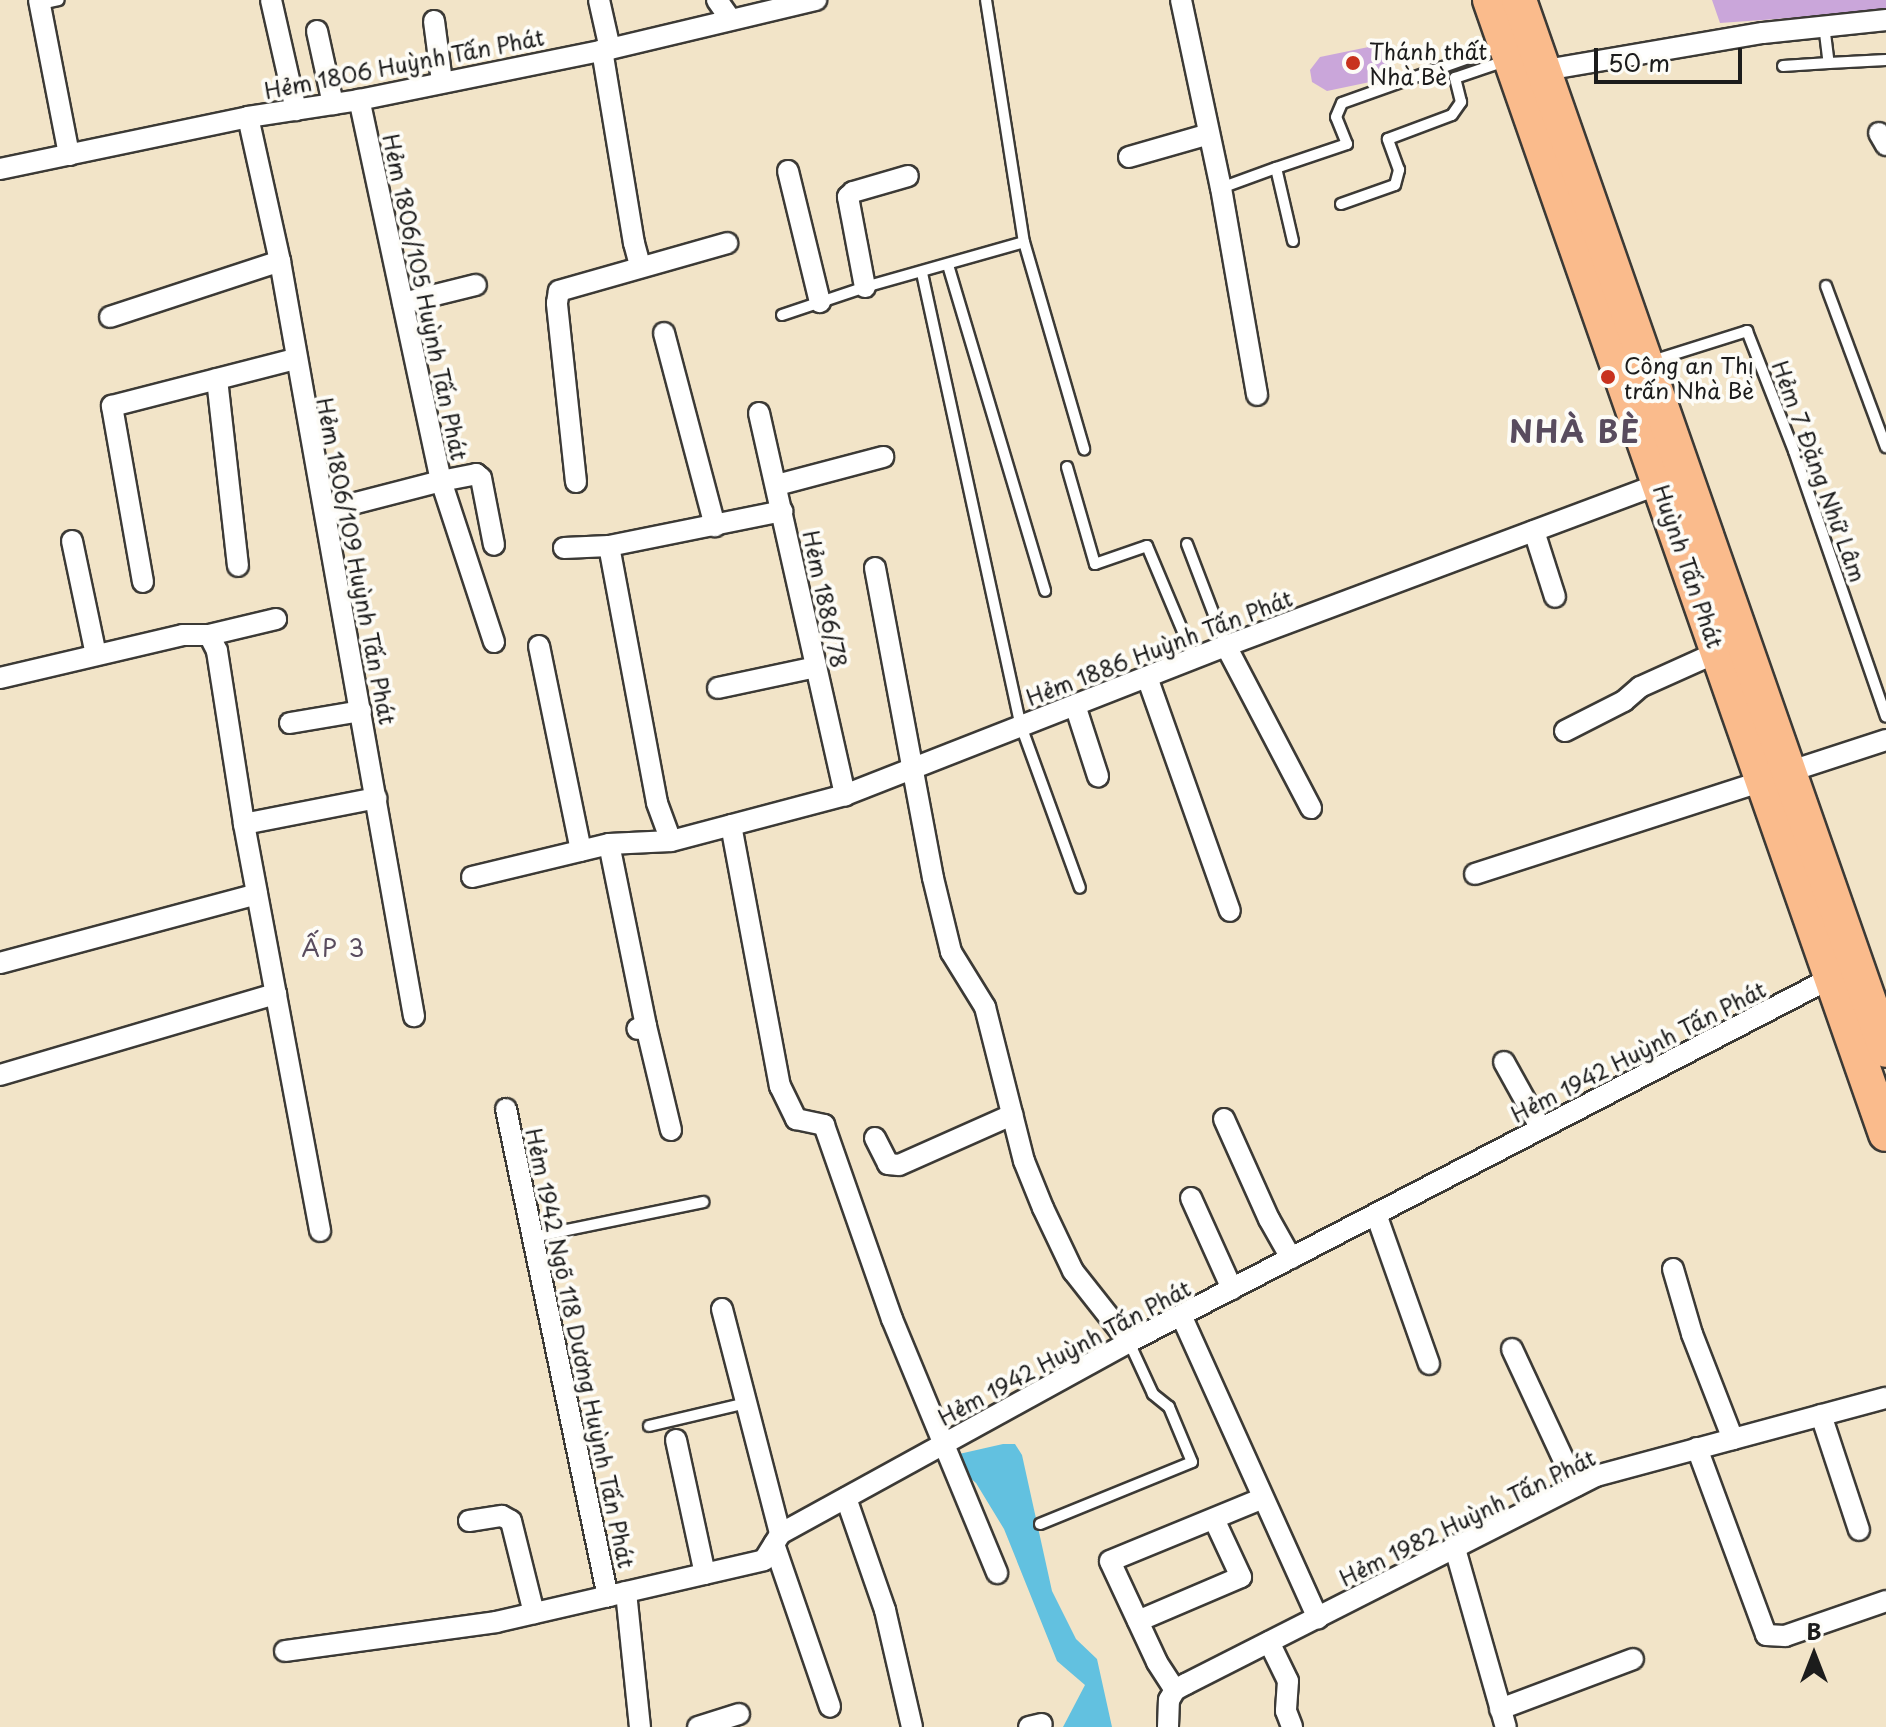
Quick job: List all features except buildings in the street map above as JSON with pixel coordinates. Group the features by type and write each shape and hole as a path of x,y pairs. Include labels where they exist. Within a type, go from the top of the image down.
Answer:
{"main road":[{"name":"Huỳnh Tấn Phát","path":"1490,0 1647,363 1777,776 1833,977 1886,1134"},
{"name":"Huỳnh Tấn Phát","path":"1519,0 1519,63 1718,652 1777,776 1886,1050"}],"street":[{"path":"271,0 296,110"},
{"path":"599,0 634,243 640,265"},
{"path":"717,0 731,20"},
{"name":"Hẻm 1806 Huỳnh Tấn Phát","path":"0,169 248,117 359,100 606,49 816,0"},
{"path":"1181,0 1221,188 1257,395"},
{"path":"46,1 69,155"},
{"path":"1519,63 1886,20"},
{"path":"434,21 442,82"},
{"path":"317,31 333,104"},
{"name":"Hẻm 1806/105 Huỳnh Tấn Phát","path":"325,511 441,481 359,100"},
{"name":"Hẻm 1806/109 Huỳnh Tấn Phát","path":"248,117 280,261 414,1016"},
{"path":"1129,157 1209,134"},
{"path":"788,171 820,302"},
{"path":"865,287 848,197 853,192 908,176"},
{"path":"576,482 557,295 564,288 727,243"},
{"path":"110,317 280,261"},
{"path":"403,303 476,285"},
{"path":"664,333 715,526"},
{"path":"143,582 112,406 295,359"},
{"path":"217,379 238,566"},
{"name":"Hẻm 1886/78","path":"759,413 845,795"},
{"path":"777,485 883,457"},
{"path":"494,545 481,478 472,474 441,481 494,642"},
{"name":"Hẻm 1886 Huỳnh Tấn Phát","path":"472,877 609,844 671,841 845,795 1194,658 1661,483"},
{"path":"564,548 609,546 783,511"},
{"path":"1534,531 1555,597"},
{"path":"72,541 96,655"},
{"path":"609,546 657,803 671,841"},
{"path":"875,568 933,878 951,952 985,1007 1024,1161 1073,1271 1129,1342"},
{"path":"0,678 183,635 213,643 276,619"},
{"path":"213,643 320,1231"},
{"path":"539,646 581,851"},
{"path":"1226,646 1311,808"},
{"path":"1565,731 1624,701 1640,687 1718,652"},
{"path":"718,688 816,667"},
{"path":"1147,677 1230,911"},
{"path":"1075,705 1098,776"},
{"path":"290,723 361,711"},
{"path":"1475,874 1886,740"},
{"path":"244,824 376,798"},
{"path":"731,825 780,1086 796,1119 824,1125 892,1319 997,1573"},
{"path":"609,844 641,1028 671,1130"},
{"path":"0,963 257,894"},
{"name":"Hẻm 1942 Huỳnh Tấn Phát","path":"285,1651 496,1622 764,1560 777,1539 1129,1342 1833,977"},
{"path":"0,1075 276,994"},
{"path":"1504,1062 1540,1127"},
{"name":"Hẻm 1942 Ngõ 118 Dương Huỳnh Tấn Phát","path":"506,1109 617,1594 640,1727"},
{"path":"875,1138 888,1164 899,1165 1012,1115"},
{"path":"1224,1119 1269,1219 1291,1258"},
{"path":"1191,1198 1232,1289"},
{"path":"1376,1214 1429,1364"},
{"path":"1673,1269 1692,1334 1733,1439"},
{"path":"722,1309 777,1539 830,1707"},
{"path":"1181,1315 1261,1499 1318,1618"},
{"path":"1512,1349 1576,1486"},
{"name":"Hẻm 1982 Huỳnh Tấn Phát","path":"1175,1690 1454,1545 1596,1476 1886,1398"},
{"path":"1821,1415 1859,1530"},
{"path":"676,1440 705,1574"},
{"path":"1697,1448 1766,1635 1785,1636 1886,1601"},
{"path":"846,1498 885,1610 912,1727"},
{"path":"1168,1727 1169,1700 1175,1690 1110,1561 1261,1499"},
{"path":"469,1521 502,1516 511,1521 534,1613"},
{"path":"1138,1621 1241,1577 1214,1519"},
{"path":"1454,1545 1503,1718 1633,1659"},
{"path":"1269,1642 1288,1681 1286,1711 1292,1727"},
{"path":"698,1727 739,1714"}],"lane":[{"path":"986,0 1024,242 1084,449"},
{"path":"1824,25 1829,63"},
{"path":"1783,66 1886,60"},
{"path":"1221,188 1347,144 1336,117 1342,103 1519,63"},
{"path":"1341,204 1395,185 1399,170 1388,139 1452,115 1461,102 1455,78 1519,63"},
{"path":"1276,168 1293,241"},
{"path":"782,315 865,287 1024,242"},
{"path":"948,265 1045,591"},
{"path":"922,273 1021,726 1080,888"},
{"path":"1826,286 1886,447"},
{"name":"Hẻm 7 Đặng Nhữ Lâm","path":"1647,363 1747,331 1794,451 1886,717"},
{"path":"1067,467 1095,564 1147,546 1194,658"},
{"path":"1187,544 1226,646"},
{"path":"533,1237 703,1202"},
{"path":"1040,1524 1192,1462 1169,1407 1153,1394 1129,1342"},
{"path":"649,1426 746,1403"}],"water":[{"path":"1015,1444 1022,1455 1052,1591 1076,1639 1097,1659 1112,1727 1063,1727 1085,1685 1057,1661 1004,1529 976,1483 961,1470 959,1454"}],"place":[{"name":"Thánh thất Nhà Bè","path":"1353,63"},
{"name":"Công an Thị trấn Nhà Bè","path":"1608,377"}],"district":[{"name":"NHÀ BÈ","path":"1575,431"},
{"name":"ẤP 3","path":"334,948"}]}
